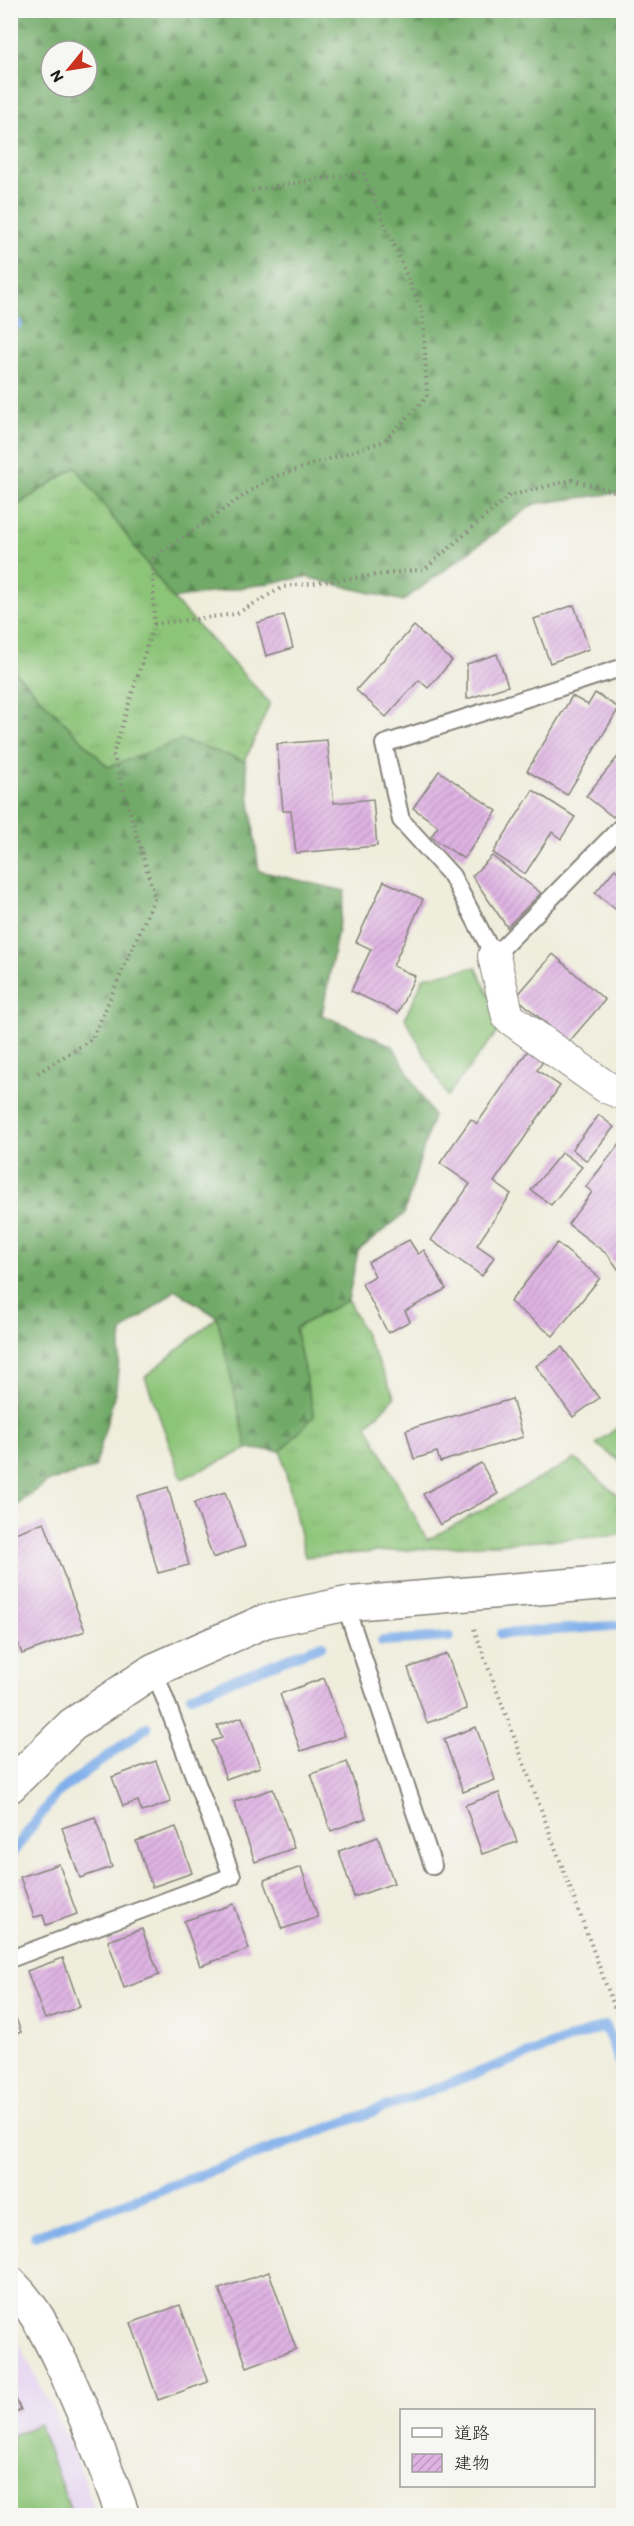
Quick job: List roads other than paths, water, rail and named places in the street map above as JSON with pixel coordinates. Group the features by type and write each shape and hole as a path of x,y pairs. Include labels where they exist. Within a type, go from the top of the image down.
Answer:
{"street":[{"path":"494,956 508,1017 606,1087 624,1094"},
{"path":"10,1786 72,1725 154,1670 265,1621 345,1604 468,1592 624,1581"},
{"path":"10,2283 28,2300 51,2342 96,2439 123,2516"}],"lane":[{"path":"624,667 384,744 401,820 452,876 494,956 624,824"},
{"path":"345,1604 434,1866"},
{"path":"10,1959 232,1876 154,1670"}],"waterway":[{"path":"10,314 18,324"},
{"path":"501,1634 624,1625"},
{"path":"382,1641 450,1637"},
{"path":"191,1696 322,1645"},
{"path":"10,1856 56,1794 147,1727"},
{"path":"35,2236 605,2026 624,2072"}]}
